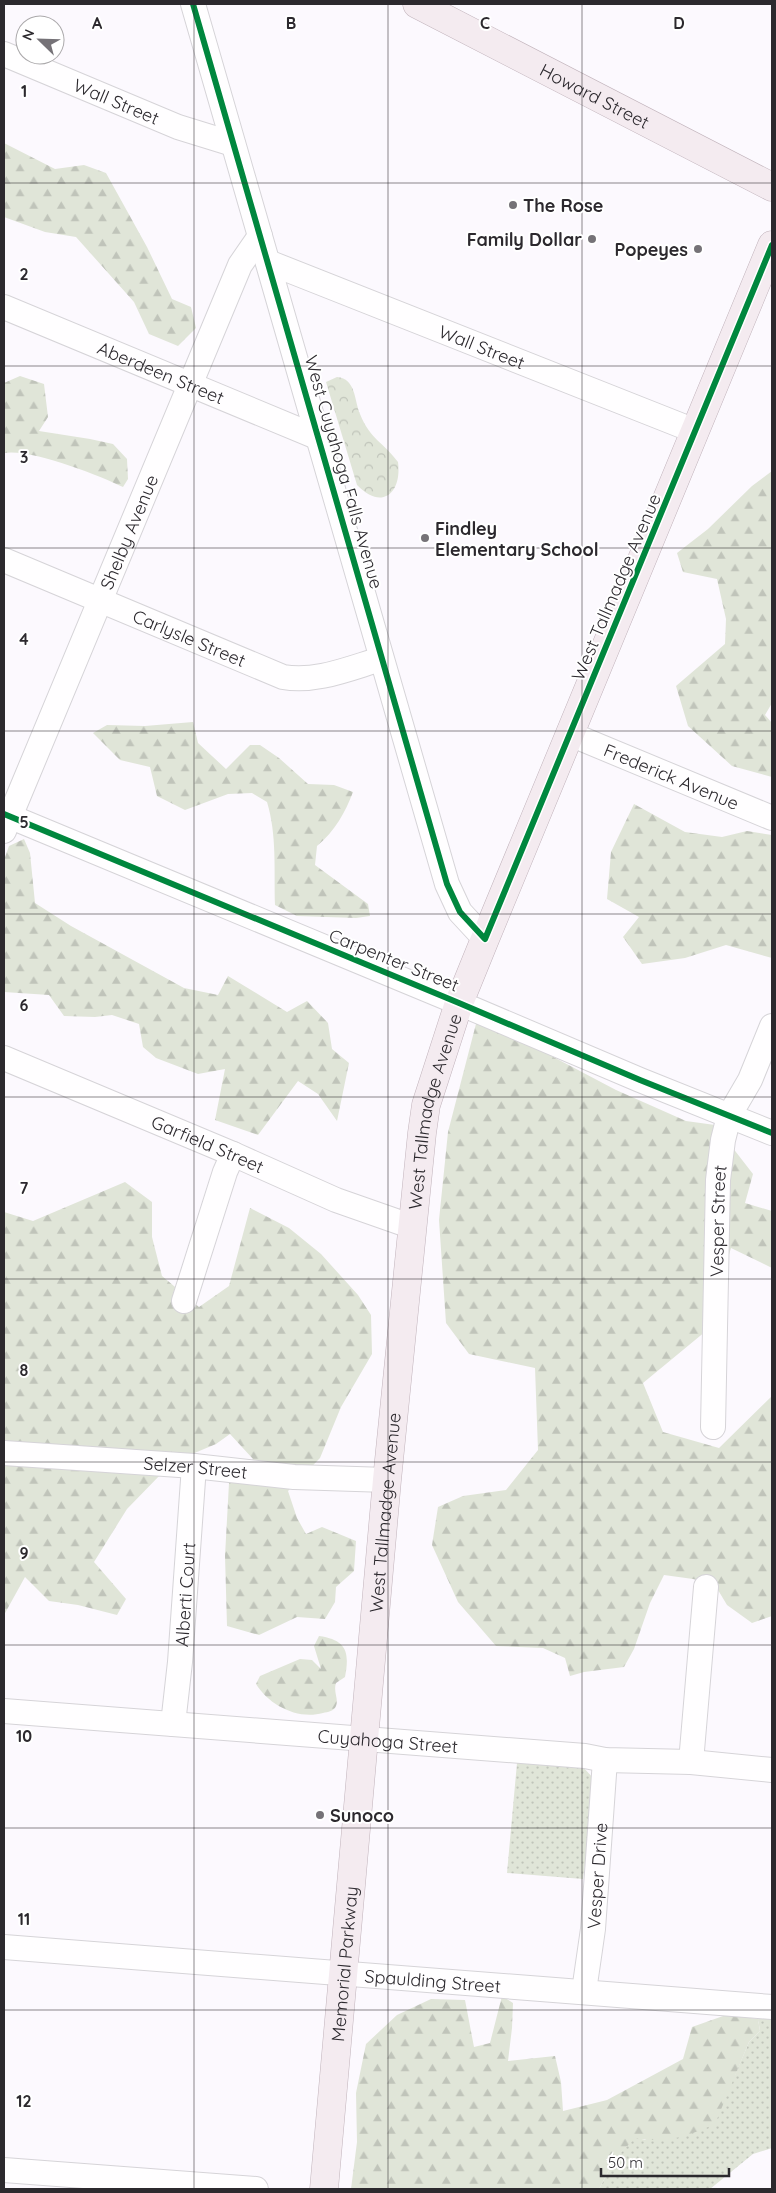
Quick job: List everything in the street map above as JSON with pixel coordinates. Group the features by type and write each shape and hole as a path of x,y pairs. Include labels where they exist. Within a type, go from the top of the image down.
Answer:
{"main road":[{"name":"Howard Street","path":"417,4 772,187"},
{"name":"West Tallmadge Avenue","path":"364,1739 387,1480 426,1106 460,1003 485,939 772,246"},
{"name":"Memorial Parkway","path":"324,2189 364,1739"}],"street":[{"name":"West Cuyahoga Falls Avenue","path":"193,4 447,884 460,912 485,939"},
{"name":"Wall Street","path":"4,54 178,127 233,144"},
{"name":"Shelby Avenue","path":"6,820 240,265 260,236"},
{"name":"Wall Street","path":"268,262 695,431"},
{"name":"Aberdeen Street","path":"4,307 319,438"},
{"name":"Carlysle Street","path":"4,560 283,677 296,679 311,678 381,659"},
{"name":"Frederick Avenue","path":"570,734 772,818"},
{"name":"Carpenter Street","path":"6,820 460,1003 772,1133"},
{"name":"Vesper Street","path":"713,1427 718,1180 723,1140 729,1116 750,1080 772,1026"},
{"name":"Garfield Street","path":"4,1058 233,1154 336,1200 413,1227"},
{"path":"184,1301 225,1172 233,1154"},
{"name":"Selzer Street","path":"4,1453 194,1466 294,1477 387,1480"},
{"name":"Alberti Court","path":"173,1724 180,1662 194,1466"},
{"path":"692,1762 706,1587"},
{"name":"Cuyahoga Street","path":"4,1711 534,1751 605,1760 692,1762 772,1770"},
{"name":"Vesper Drive","path":"584,1991 592,1929 605,1760"},
{"name":"Spaulding Street","path":"4,1947 772,2007"},
{"path":"4,2170 256,2189"}],"green space":[{"path":"4,143 55,169 84,165 106,173 147,247 172,299 191,307 196,328 178,346 149,334 134,302 76,237 45,232 4,217"},
{"path":"20,376 44,384 48,417 39,431 113,444 127,459 128,479 123,487 46,458 4,453 4,383"},
{"path":"337,377 348,382 351,386 360,414 368,429 398,462 397,482 388,495 375,497 366,493 357,485 326,382"},
{"path":"772,471 772,703 765,715 772,723 772,777 732,766 688,726 676,686 725,644 726,619 717,579 683,572 677,553 708,529 752,486"},
{"path":"193,722 198,743 226,769 250,745 260,745 279,758 308,784 334,785 353,792 339,821 317,846 315,865 368,904 370,916 356,918 297,916 275,905 274,840 267,802 252,793 228,794 185,810 157,796 150,767 120,760 93,733 107,725 145,726"},
{"path":"634,804 685,832 722,837 747,831 772,835 772,958 726,945 685,958 642,964 623,937 639,917 607,899 611,852"},
{"path":"24,839 30,853 35,903 71,926 184,988 218,995 228,976 287,1012 307,1001 328,1023 332,1049 349,1063 337,1121 318,1094 298,1081 258,1135 215,1120 225,1069 198,1074 156,1058 143,1047 139,1024 112,1015 95,1017 64,1016 49,995 4,992 4,860 9,846"},
{"path":"477,1020 542,1051 616,1090 686,1121 715,1125 753,1174 745,1203 772,1211 772,1268 731,1248 706,1331 643,1383 663,1432 719,1448 772,1396 772,1616 752,1623 727,1605 715,1585 693,1579 664,1575 650,1603 634,1649 624,1667 584,1672 570,1676 565,1658 543,1648 496,1646 458,1602 432,1545 438,1507 463,1496 506,1490 538,1450 535,1368 469,1354 446,1323 439,1220 448,1132"},
{"path":"125,1182 152,1202 152,1237 162,1276 199,1307 229,1286 250,1208 289,1228 321,1254 358,1295 371,1315 372,1354 341,1407 320,1458 288,1491 297,1518 306,1534 322,1527 356,1541 354,1571 336,1587 335,1602 325,1619 297,1617 259,1635 227,1626 225,1556 229,1483 253,1459 230,1434 216,1444 185,1457 163,1472 127,1509 94,1562 126,1599 117,1615 78,1605 49,1601 25,1577 4,1615 4,1212 33,1221"},
{"path":"319,1636 335,1640 344,1648 346,1654 345,1677 336,1683 335,1686 336,1706 331,1711 313,1715 285,1709 268,1698 256,1684 260,1676 300,1659 312,1660 321,1669 314,1646"},
{"path":"517,1763 582,1766 595,1780 583,1879 507,1873"},
{"path":"502,1996 513,2003 508,2061 555,2056 561,2082 563,2111 607,2100 683,2059 692,2027 726,2015 758,2019 760,2031 749,2042 715,2124 676,2138 646,2140 635,2138 615,2159 599,2189 351,2189 357,2142 356,2093 366,2044 397,2015 431,1999 465,2000 474,2047 490,2043"},
{"path":"772,2015 772,2148 753,2154 710,2189 599,2189 615,2159 635,2137 645,2140 735,2075 749,2042 760,2031 758,2019"}],"cycle path":[{"path":"193,4 447,884 460,912 485,939 772,245"},
{"path":"4,814 640,1080 772,1133"}],"place":[{"name":"The Rose","path":"513,205"},
{"name":"Family Dollar","path":"592,239"},
{"name":"Popeyes","path":"698,249"},
{"name":"Findley Elementary School","path":"425,538"},
{"name":"Sunoco","path":"320,1815"}]}
